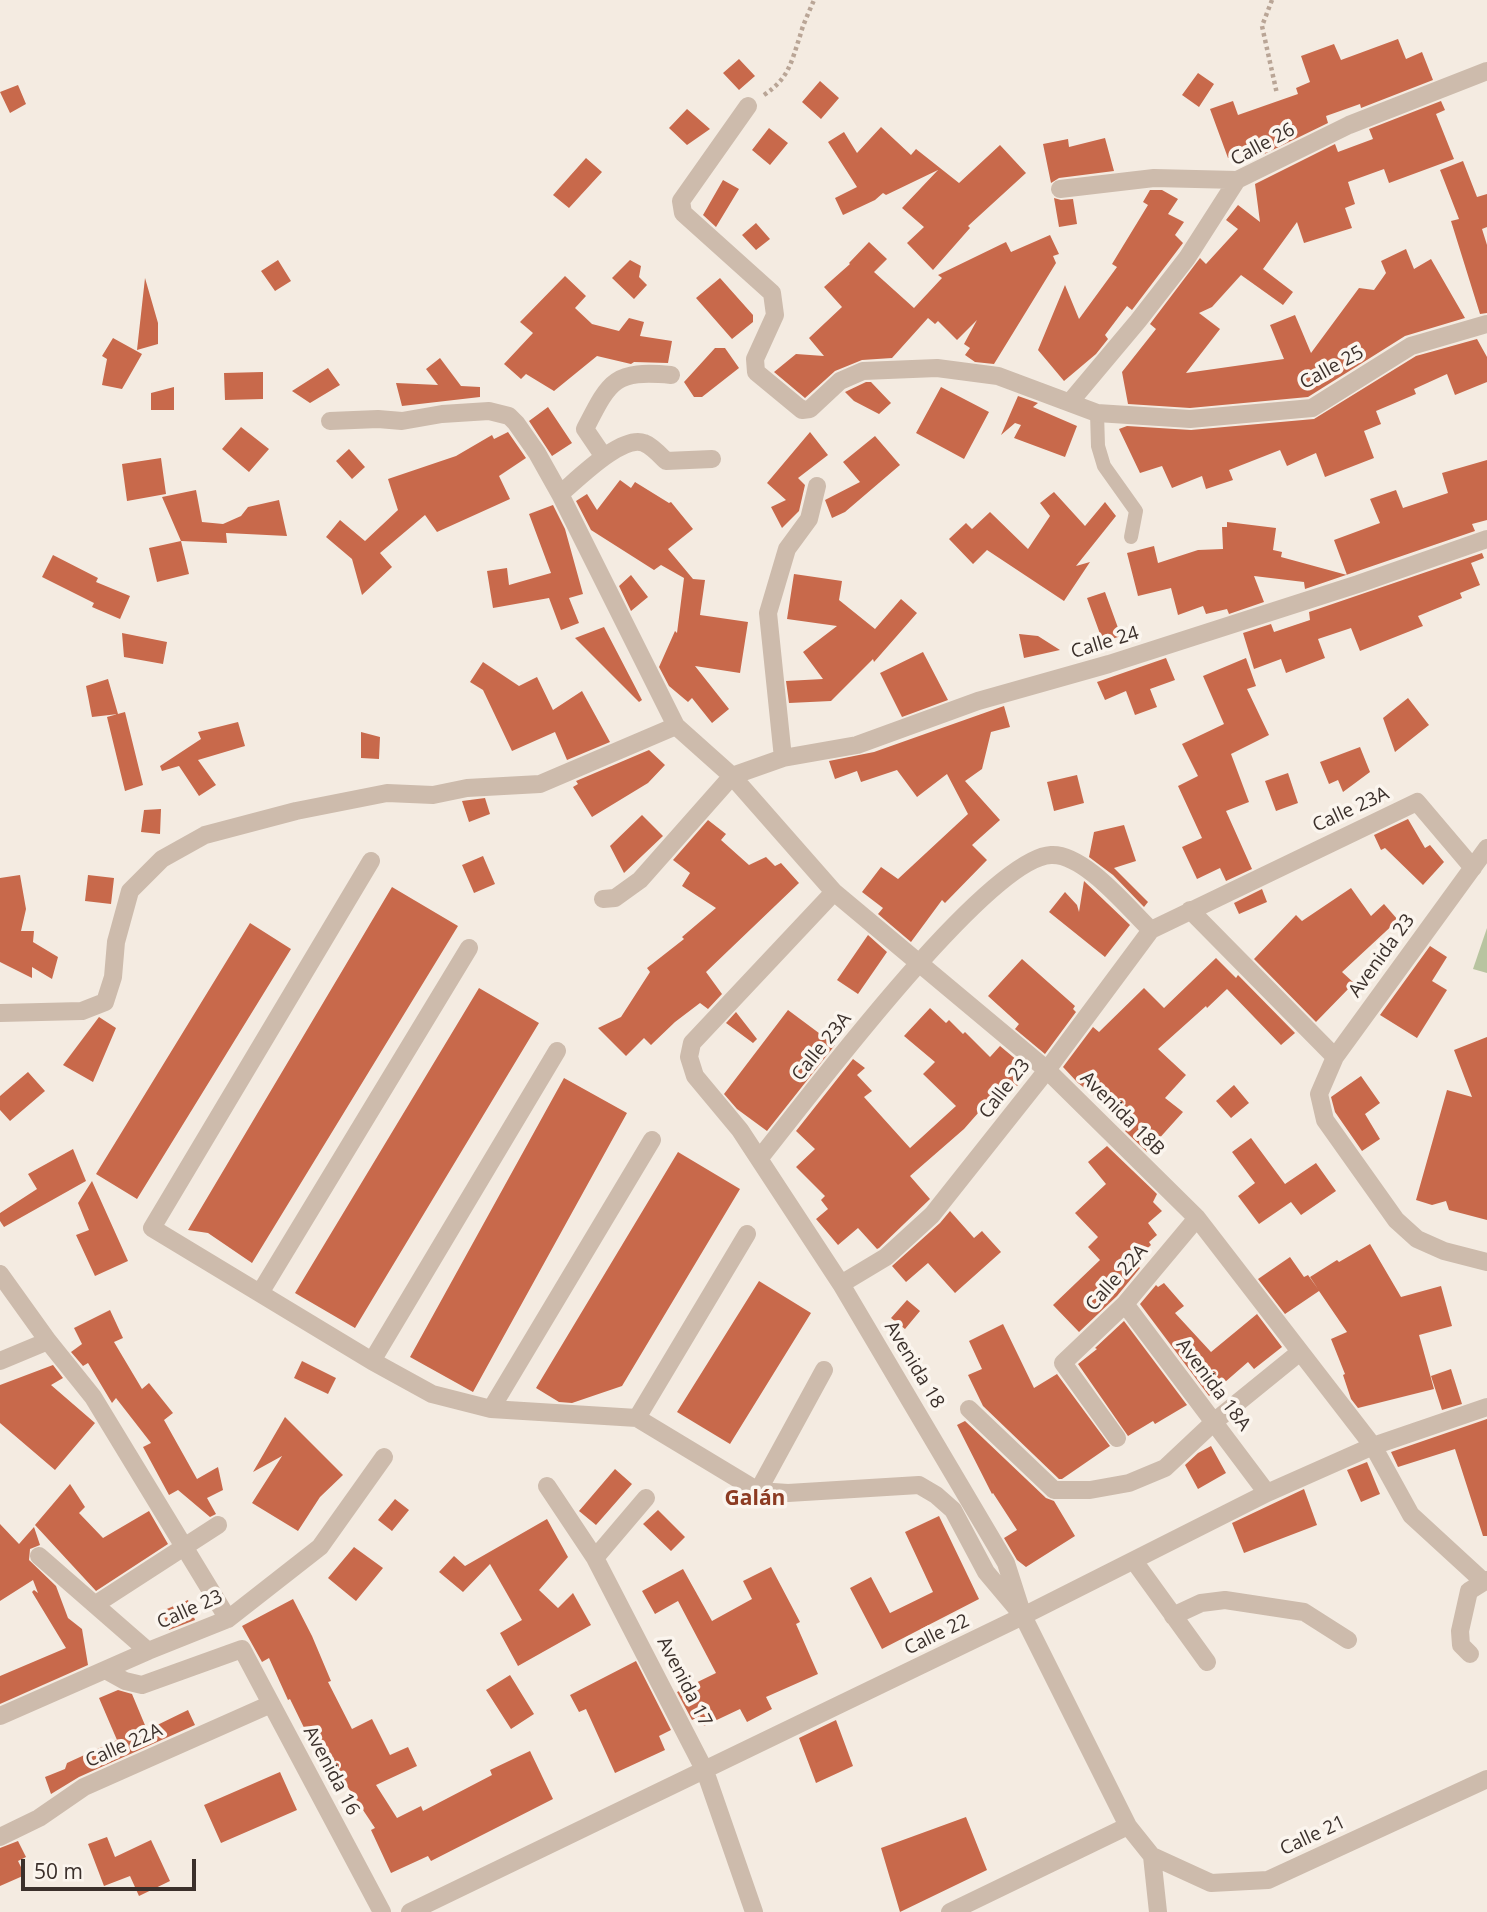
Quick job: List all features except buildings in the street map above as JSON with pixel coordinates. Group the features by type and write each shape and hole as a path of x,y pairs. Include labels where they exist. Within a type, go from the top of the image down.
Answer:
{"street":[{"name":"Calle 26","path":"1070,402 1187,258 1237,180 1349,125 1487,71"},
{"name":"Calle 25","path":"748,106 681,201 684,213 772,293 775,315 755,359 756,372 802,410 810,409 840,381 863,371 937,368 998,376 1097,413 1190,419 1312,408 1411,346 1487,324"},
{"path":"1060,189 1154,178 1237,180"},
{"path":"604,457 585,429 601,398 620,377 641,372 671,375"},
{"path":"0,1013 82,1011 105,1002 113,977 116,942 130,891 162,859 205,835 296,811 387,793 433,795 467,788 540,784 676,726 560,494 537,453 509,416 489,411 442,414 401,421 330,421"},
{"path":"560,494 604,457 631,441 645,443 666,461 712,459"},
{"path":"783,758 768,613 788,549 809,519 817,486"},
{"name":"Calle 24","path":"732,776 783,758 857,745 978,701 1109,664 1345,589 1487,539"},
{"name":"Avenida 18B","path":"676,726 732,776 834,892 1047,1070 1197,1218 1373,1446 1410,1515 1485,1581"},
{"path":"603,899 615,898 640,880 732,776"},
{"name":"Calle 23A","path":"1190,910 1417,802 1473,868"},
{"name":"Avenida 23","path":"1487,848 1335,1057 1320,1094 1325,1120 1396,1220 1417,1239 1444,1251 1487,1262"},
{"path":"918,962 993,889 1020,867 1049,855 1068,857 1096,876 1151,930"},
{"path":"371,861 152,1228 372,1361 432,1394 491,1409 637,1418 758,1491 788,1493 919,1485 953,1510 986,1572 1023,1616"},
{"name":"Avenida 18","path":"834,892 692,1042 689,1057 695,1076 740,1130 841,1284 1006,1563 1023,1616 1128,1826 1152,1856"},
{"path":"1190,910 1335,1057"},
{"name":"Calle 23","path":"841,1284 887,1257 932,1215 1047,1070 1151,930 1190,910"},
{"path":"260,1293 469,948"},
{"name":"Calle 23A","path":"759,1159 918,962"},
{"path":"372,1361 557,1051"},
{"path":"491,1409 652,1140"},
{"name":"Calle 22A","path":"1117,1438 1063,1363 1125,1304 1197,1218"},
{"path":"637,1418 747,1234"},
{"path":"0,1274 48,1341 93,1397 228,1619"},
{"name":"Avenida 18A","path":"1125,1304 1267,1493"},
{"path":"0,1361 48,1341"},
{"path":"969,1409 1054,1490 1090,1490 1129,1483 1165,1468 1215,1421 1300,1352"},
{"path":"758,1491 824,1370"},
{"name":"Calle 22","path":"410,1912 1023,1616 1267,1493 1373,1446 1487,1408"},
{"name":"Calle 23","path":"0,1716 228,1619 320,1547 384,1457"},
{"name":"Avenida 17","path":"547,1486 595,1558 705,1771 754,1912"},
{"path":"595,1558 646,1499"},
{"path":"96,1604 218,1525"},
{"path":"39,1556 148,1651"},
{"path":"1134,1561 1207,1662"},
{"path":"1470,1654 1461,1645 1460,1632 1469,1591 1485,1581"},
{"path":"1173,1616 1201,1603 1225,1600 1304,1612 1348,1640"},
{"name":"Avenida 16","path":"107,1671 125,1681 142,1685 242,1650 382,1912"},
{"name":"Calle 22A","path":"0,1837 39,1818 84,1787 271,1704"},
{"name":"Calle 21","path":"1152,1856 1211,1883 1268,1880 1487,1779"},
{"path":"950,1912 1128,1826"},
{"path":"1152,1856 1158,1912"}],"lane":[{"path":"1097,413 1098,446 1104,466 1136,511 1131,537"}],"path":[{"path":"748,106 775,88 793,63 800,34 814,0"},
{"path":"1272,0 1262,26 1277,94"}],"green space":[{"path":"1487,928 1487,973 1473,969"}],"district":[{"name":"Galán","path":"755,1499"}]}
